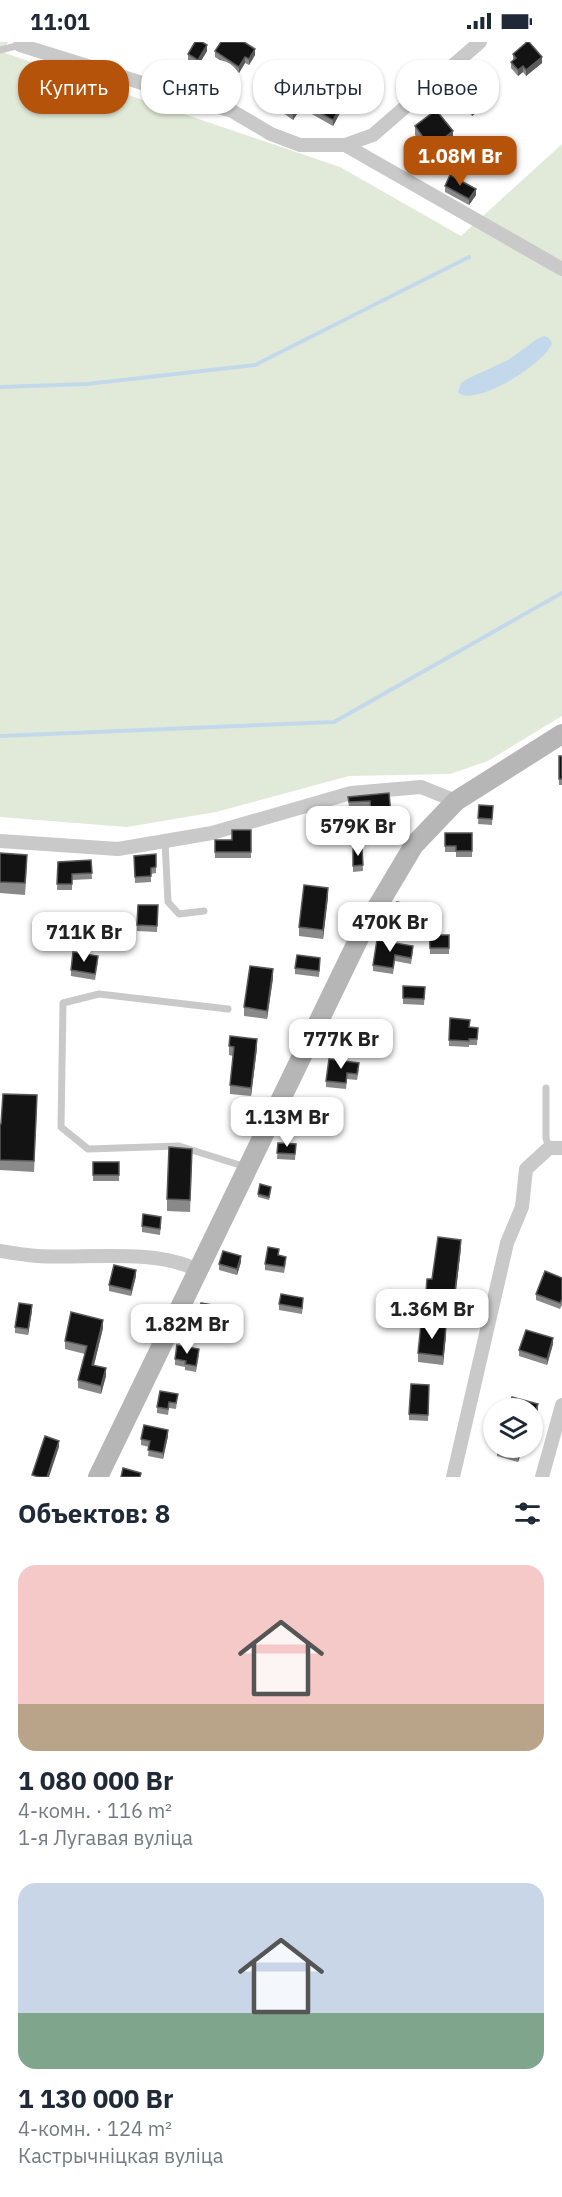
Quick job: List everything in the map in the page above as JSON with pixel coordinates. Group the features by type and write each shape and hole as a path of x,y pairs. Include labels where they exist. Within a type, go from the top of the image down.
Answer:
{"street":[{"path":"21,43 232,111 271,134 300,145 345,145 374,135 480,42"},
{"path":"345,145 562,269"},
{"path":"98,1477 361,934 414,845 456,801 562,734"},
{"path":"0,841 118,849 212,833 351,794 421,788 456,801"},
{"path":"453,1477 507,1243 522,1207 526,1169 555,1148"},
{"path":"0,1251 36,1256 162,1258 184,1263 197,1270"},
{"path":"542,1477 562,1405"}],"lane":[{"path":"0,50 21,43"},
{"path":"165,841 168,902 179,914 204,911"},
{"path":"228,1009 99,994 63,1003 61,1127 88,1149 178,1146 248,1167"},
{"path":"546,1088 546,1138 555,1148"}],"green space":[{"path":"0,42 8,42 2,52 26,60 18,60 18,114 129,114 129,95 141,99 141,114 184,114 340,167 461,236 562,144 562,716 488,761 450,774 349,776 216,812 127,827 0,817"}],"water":[{"path":"544,336 552,343 547,352 524,372 493,389 478,394 466,396 458,392 461,383 467,379 508,360"}],"building":[{"path":"195,42 207,45 198,60 188,54"},
{"path":"221,42 244,42 255,49 249,59 245,57 241,64 241,60 228,60 215,51"},
{"path":"527,42 542,57 526,70 523,66 518,70 511,62 516,58 513,54"},
{"path":"322,114 336,114 333,120"},
{"path":"431,114 439,114 453,131 431,148 415,126"},
{"path":"450,175 476,189 469,199 445,186"},
{"path":"559,756 562,756 562,779 559,779"},
{"path":"389,793 391,815 371,816 370,801 349,802 348,797"},
{"path":"479,805 493,806 492,819 478,818"},
{"path":"232,830 251,830 251,852 215,852 215,840 232,840"},
{"path":"445,833 472,833 472,851 456,851 456,846 445,846"},
{"path":"353,849 362,849 363,865 353,866"},
{"path":"0,853 27,855 25,883 0,882"},
{"path":"156,854 156,867 151,868 151,876 135,877 134,856"},
{"path":"91,860 92,873 72,874 72,884 57,884 58,862"},
{"path":"304,885 328,888 323,930 299,927"},
{"path":"397,902 420,907 417,918 395,914"},
{"path":"138,905 158,905 157,926 137,925"},
{"path":"429,929 440,929 440,935 449,935 449,948 430,948"},
{"path":"377,940 413,946 411,958 395,955 393,968 373,965"},
{"path":"73,952 98,956 95,974 71,970"},
{"path":"297,955 320,958 319,971 295,968"},
{"path":"250,966 273,969 267,1011 244,1007"},
{"path":"403,986 425,987 424,999 403,998"},
{"path":"450,1018 470,1020 469,1027 478,1028 477,1039 449,1040"},
{"path":"230,1036 257,1039 251,1088 230,1085 234,1047 229,1046"},
{"path":"329,1059 359,1063 357,1074 347,1073 346,1083 326,1081"},
{"path":"3,1094 37,1095 34,1161 0,1160"},
{"path":"301,1100 340,1102 339,1117 333,1116 332,1122 320,1121 320,1113 301,1111"},
{"path":"278,1143 296,1144 295,1154 277,1153"},
{"path":"169,1147 192,1149 190,1200 167,1199"},
{"path":"93,1162 119,1162 119,1175 93,1175"},
{"path":"260,1184 271,1187 269,1197 258,1194"},
{"path":"143,1214 161,1217 160,1229 142,1226"},
{"path":"438,1237 461,1240 453,1307 425,1304 427,1279 432,1279"},
{"path":"268,1247 279,1249 278,1255 286,1257 284,1267 265,1264"},
{"path":"223,1251 241,1256 237,1269 219,1264"},
{"path":"114,1265 136,1270 131,1290 109,1285"},
{"path":"545,1271 562,1278 560,1303 536,1294"},
{"path":"281,1294 303,1298 302,1308 279,1304"},
{"path":"19,1303 32,1305 28,1329 15,1327"},
{"path":"201,1303 231,1308 229,1320 199,1315"},
{"path":"71,1312 103,1320 92,1365 106,1368 101,1386 78,1380 87,1346 65,1341"},
{"path":"421,1324 446,1326 443,1356 418,1353"},
{"path":"526,1330 553,1338 547,1359 519,1350"},
{"path":"177,1345 199,1349 196,1366 175,1359"},
{"path":"411,1384 429,1385 428,1415 409,1414"},
{"path":"160,1391 178,1394 176,1403 169,1402 168,1409 157,1407"},
{"path":"144,1425 168,1430 163,1453 148,1450 150,1441 141,1439"},
{"path":"45,1436 59,1441 47,1477 39,1477 32,1475"},
{"path":"123,1468 141,1473 140,1477 121,1477"}],"waterway":[{"path":"0,387 87,384 255,365 469,257"},
{"path":"0,736 334,722 562,593"}]}
